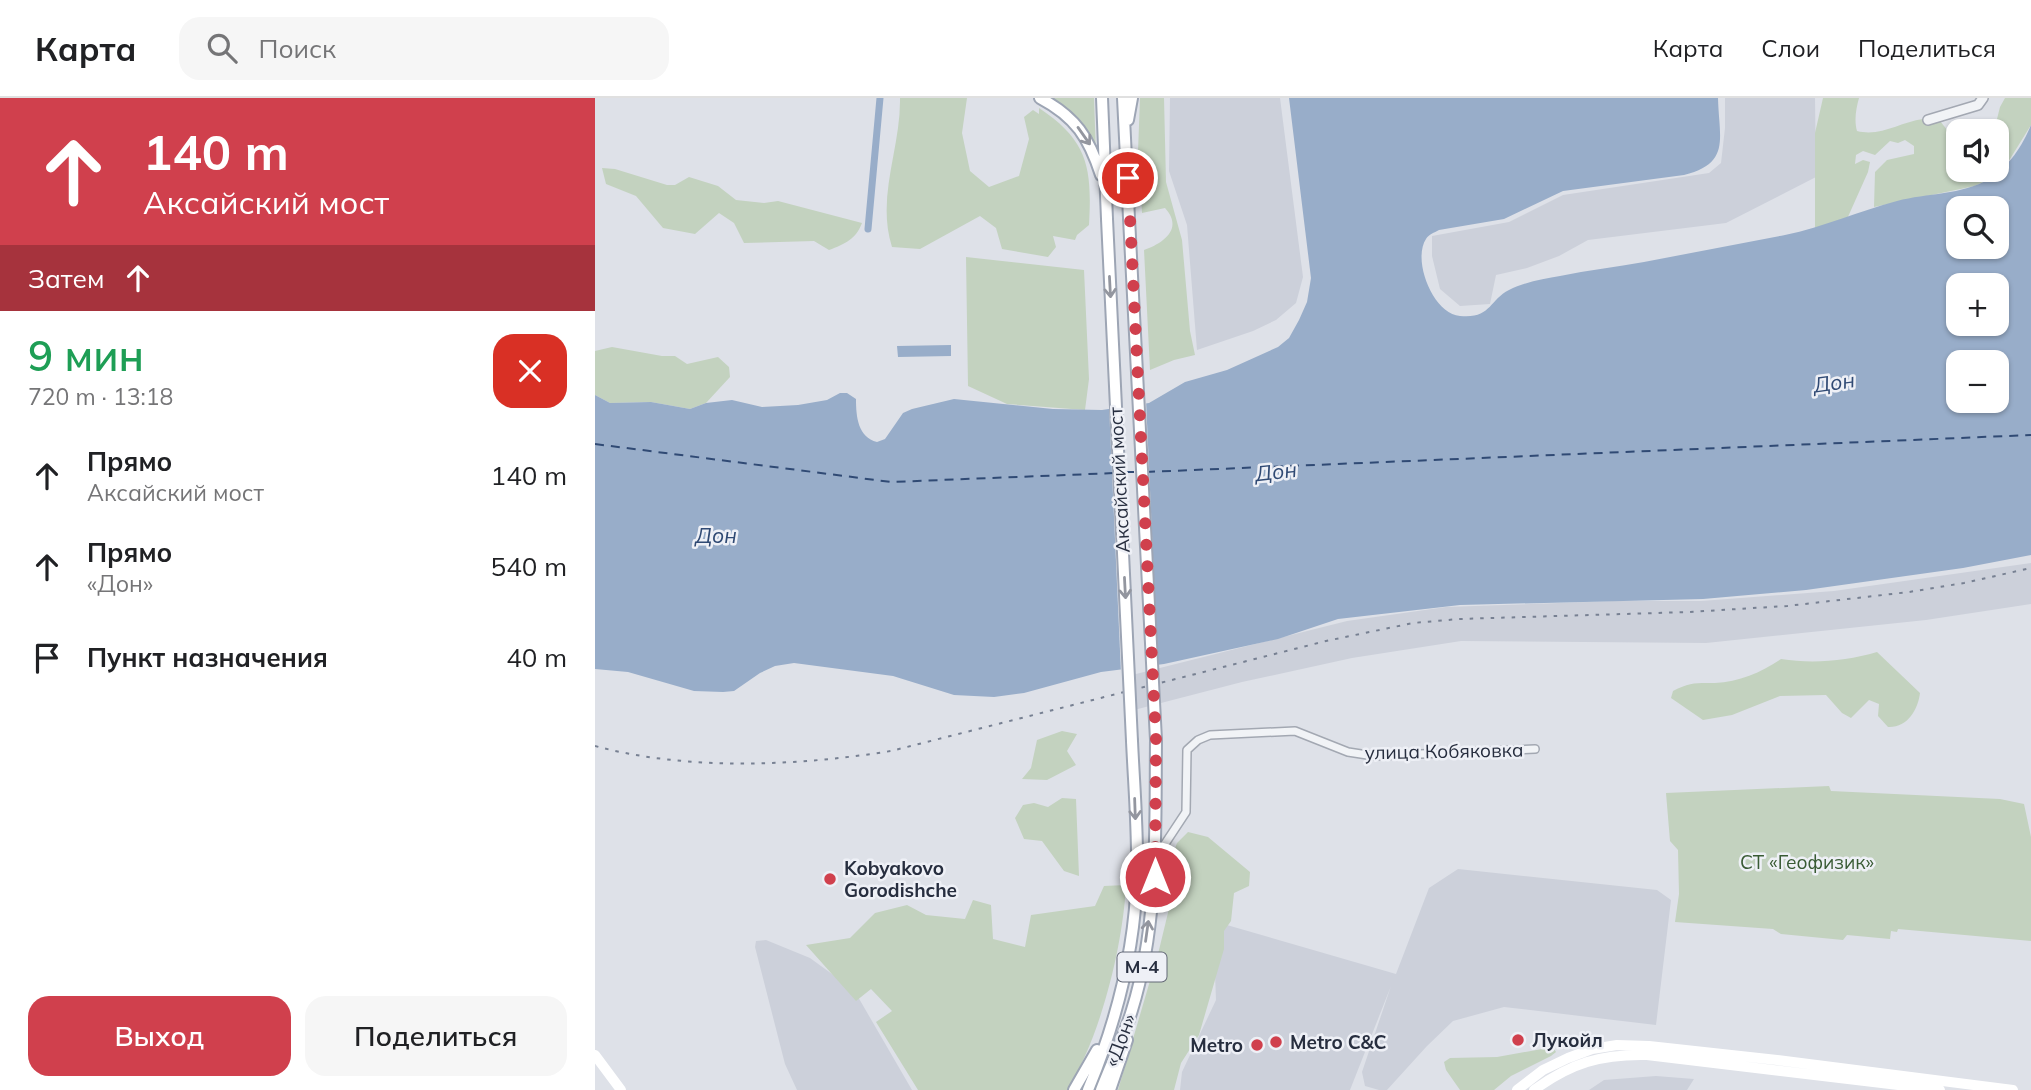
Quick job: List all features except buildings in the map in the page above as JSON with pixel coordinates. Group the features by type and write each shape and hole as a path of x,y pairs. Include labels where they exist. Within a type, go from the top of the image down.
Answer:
{"main road":[{"path":"1040,98 1065,114 1083,134 1096,158 1105,189"},
{"name":"М-4","path":"1102,98 1105,189"},
{"name":"М-4","path":"1122,98 1126,134"},
{"path":"1126,134 1132,98"},
{"name":"Аксайский мост","path":"1126,134 1156,740"},
{"name":"Аксайский мост","path":"1105,189 1132,741"},
{"name":"«Дон»","path":"1101,1090 1132,1011 1143,962 1155,877 1156,740"},
{"name":"«Дон»","path":"1088,1090 1102,1053 1129,961 1137,876 1132,741"},
{"path":"1074,1090 1097,1050 1120,992"},
{"path":"1110,1090 1132,1024 1132,1011"},
{"path":"1517,1090 1543,1070 1592,1049 1763,1059 2013,1090"},
{"path":"1534,1090 1548,1080 1594,1058 1623,1050 1941,1090"},
{"path":"595,1055 621,1090"}],"street":[{"path":"1928,120 1979,105 1983,98"},
{"name":"улица Кобяковка","path":"1155,860 1186,812 1187,750 1198,740 1210,735 1295,731 1348,751 1374,756 1535,749"}],"shaded area":[{"path":"1170,98 1280,98 1303,277 1296,303 1276,320 1253,331 1197,350 1187,225 1169,171"},
{"path":"1725,98 1815,98 1816,177 1726,223 1588,240 1559,256 1527,268 1496,275 1490,304 1460,306 1440,289 1432,256 1432,236 1509,222 1563,195 1709,173 1721,163"},
{"path":"2031,563 2031,604 1926,620 1706,643 1461,641 1352,658 1242,682 1134,710 1132,675 1347,621 1446,607 1701,601 1834,591"},
{"path":"1458,869 1657,890 1671,900 1656,1025 1504,1007 1453,1021 1387,1090 1379,1090 1365,1086 1362,1072 1391,986 1350,1090 1180,1090 1182,1072 1216,1000 1213,921 1396,974 1429,888"},
{"path":"766,940 810,958 854,990 912,1090 797,1090 785,1064 755,947 756,941"},
{"path":"1656,1076 1694,1079 1687,1090 1589,1090 1604,1080"}],"green space":[{"path":"900,98 967,98 962,133 970,171 989,187 1019,176 1029,139 1024,117 1033,110 1039,114 1039,108 1068,132 1084,158 1088,172 1089,225 1075,240 1053,236 1056,247 1048,257 1002,249 996,228 980,216 920,249 892,247 888,228 888,191"},
{"path":"1044,98 1094,98 1096,154"},
{"path":"1140,98 1164,98 1166,182 1182,240 1190,331 1195,355 1150,370 1144,250 1169,234 1172,222 1165,208 1142,213 1138,152"},
{"path":"1823,98 1859,98 1857,131 1882,131 1923,119 1940,121 1946,128 1946,182 1983,182 1975,186 1874,207 1875,172 1887,160 1914,154 1914,146 1905,140 1898,143 1890,141 1875,155 1863,151 1856,155 1855,164 1863,160 1870,162 1847,219 1815,228 1815,133"},
{"path":"2005,98 2031,98 2031,125 2009,161 2009,119 1997,119"},
{"path":"602,168 615,169 667,185 675,185 689,177 718,186 736,200 764,203 778,201 862,223 857,233 849,240 829,250 814,241 744,243 734,223 719,213 695,234 663,228 636,196 606,184"},
{"path":"966,257 1084,270 1089,379 1085,410 1007,404 968,386"},
{"path":"612,347 675,356 687,364 718,357 729,367 730,377 706,403 690,409 651,402 610,403 595,395 595,351"},
{"path":"1877,652 1920,693 1917,706 1910,717 1895,727 1888,727 1878,716 1879,704 1869,700 1851,718 1842,713 1826,695 1780,696 1732,715 1703,720 1671,698 1673,691 1684,686 1741,678 1781,659 1829,661"},
{"path":"1062,731 1077,734 1067,751 1076,765 1047,780 1022,779 1031,768 1037,740"},
{"name":"СТ «Геофизик»","path":"1829,786 1831,791 2000,799 2024,804 2031,837 2031,941 1898,929 1897,932 1891,931 1890,939 1847,935 1843,940 1781,934 1773,929 1675,922 1679,894 1678,850 1670,841 1666,793"},
{"path":"1062,798 1076,799 1079,876 1064,871 1042,841 1024,839 1015,818 1023,805 1034,803 1048,807"},
{"path":"1188,832 1208,837 1250,872 1249,886 1234,893 1231,921 1224,931 1224,949 1199,1035 1181,1063 1174,1090 1118,1090 1173,892 1173,854 1177,843"},
{"path":"1126,885 1120,936 1108,991 1090,1045 1067,1090 918,1090 876,1022 892,1011 871,989 856,1001 806,945 850,938 875,913 907,905 926,915 965,919 973,900 991,905 993,939 1025,947 1031,915 1095,906 1104,886"},
{"path":"1553,1047 1556,1052 1551,1056 1511,1076 1494,1090 1460,1090 1446,1070 1444,1062 1450,1058 1497,1057"}],"water":[{"name":"Дон","path":"1289,98 1718,98 1719,147 1716,156 1699,170 1684,175 1563,191 1504,219 1439,230 1429,236 1422,248 1423,272 1428,285 1441,306 1460,316 1478,315 1502,294 1534,281 1785,235 1908,198 1956,191 1983,182 2009,182 2009,162 2031,125 2031,555 1963,568 1806,590 1703,599 1460,605 1338,619 1278,639 1164,664 1101,672 1024,693 994,697 954,695 893,676 794,663 775,666 734,691 723,692 694,691 628,672 595,669 595,395 610,403 651,402 690,409 706,403 732,400 762,407 798,405 847,393 856,399 862,431 877,442 885,439 903,413 954,399 1053,409 1102,410 1149,403 1185,382 1227,370 1278,347 1289,338 1307,302 1311,278"},
{"path":"951,345 951,356 898,357 897,346"}],"pier":[{"path":"1146,400 1158,668 1121,673 1109,406"}],"waterway":[{"path":"868,229 880,98"}],"ferry route":[{"path":"1146,472 2031,435"},
{"path":"595,444 891,482 1116,473"},
{"path":"1125,472 1137,472"}],"railway":[{"path":"595,746 631,754 705,763 781,763 855,756 891,751 1326,641 1413,623 1787,606 1909,592 2031,568"}],"place":[{"name":"Kobyakovo Gorodishche","path":"830,879"},
{"name":"Лукойл","path":"1518,1040"},
{"name":"Metro C&C","path":"1276,1042"},
{"name":"Metro","path":"1257,1045"}],"route":[{"path":"1128,178 1156,740 1155,877"}]}
